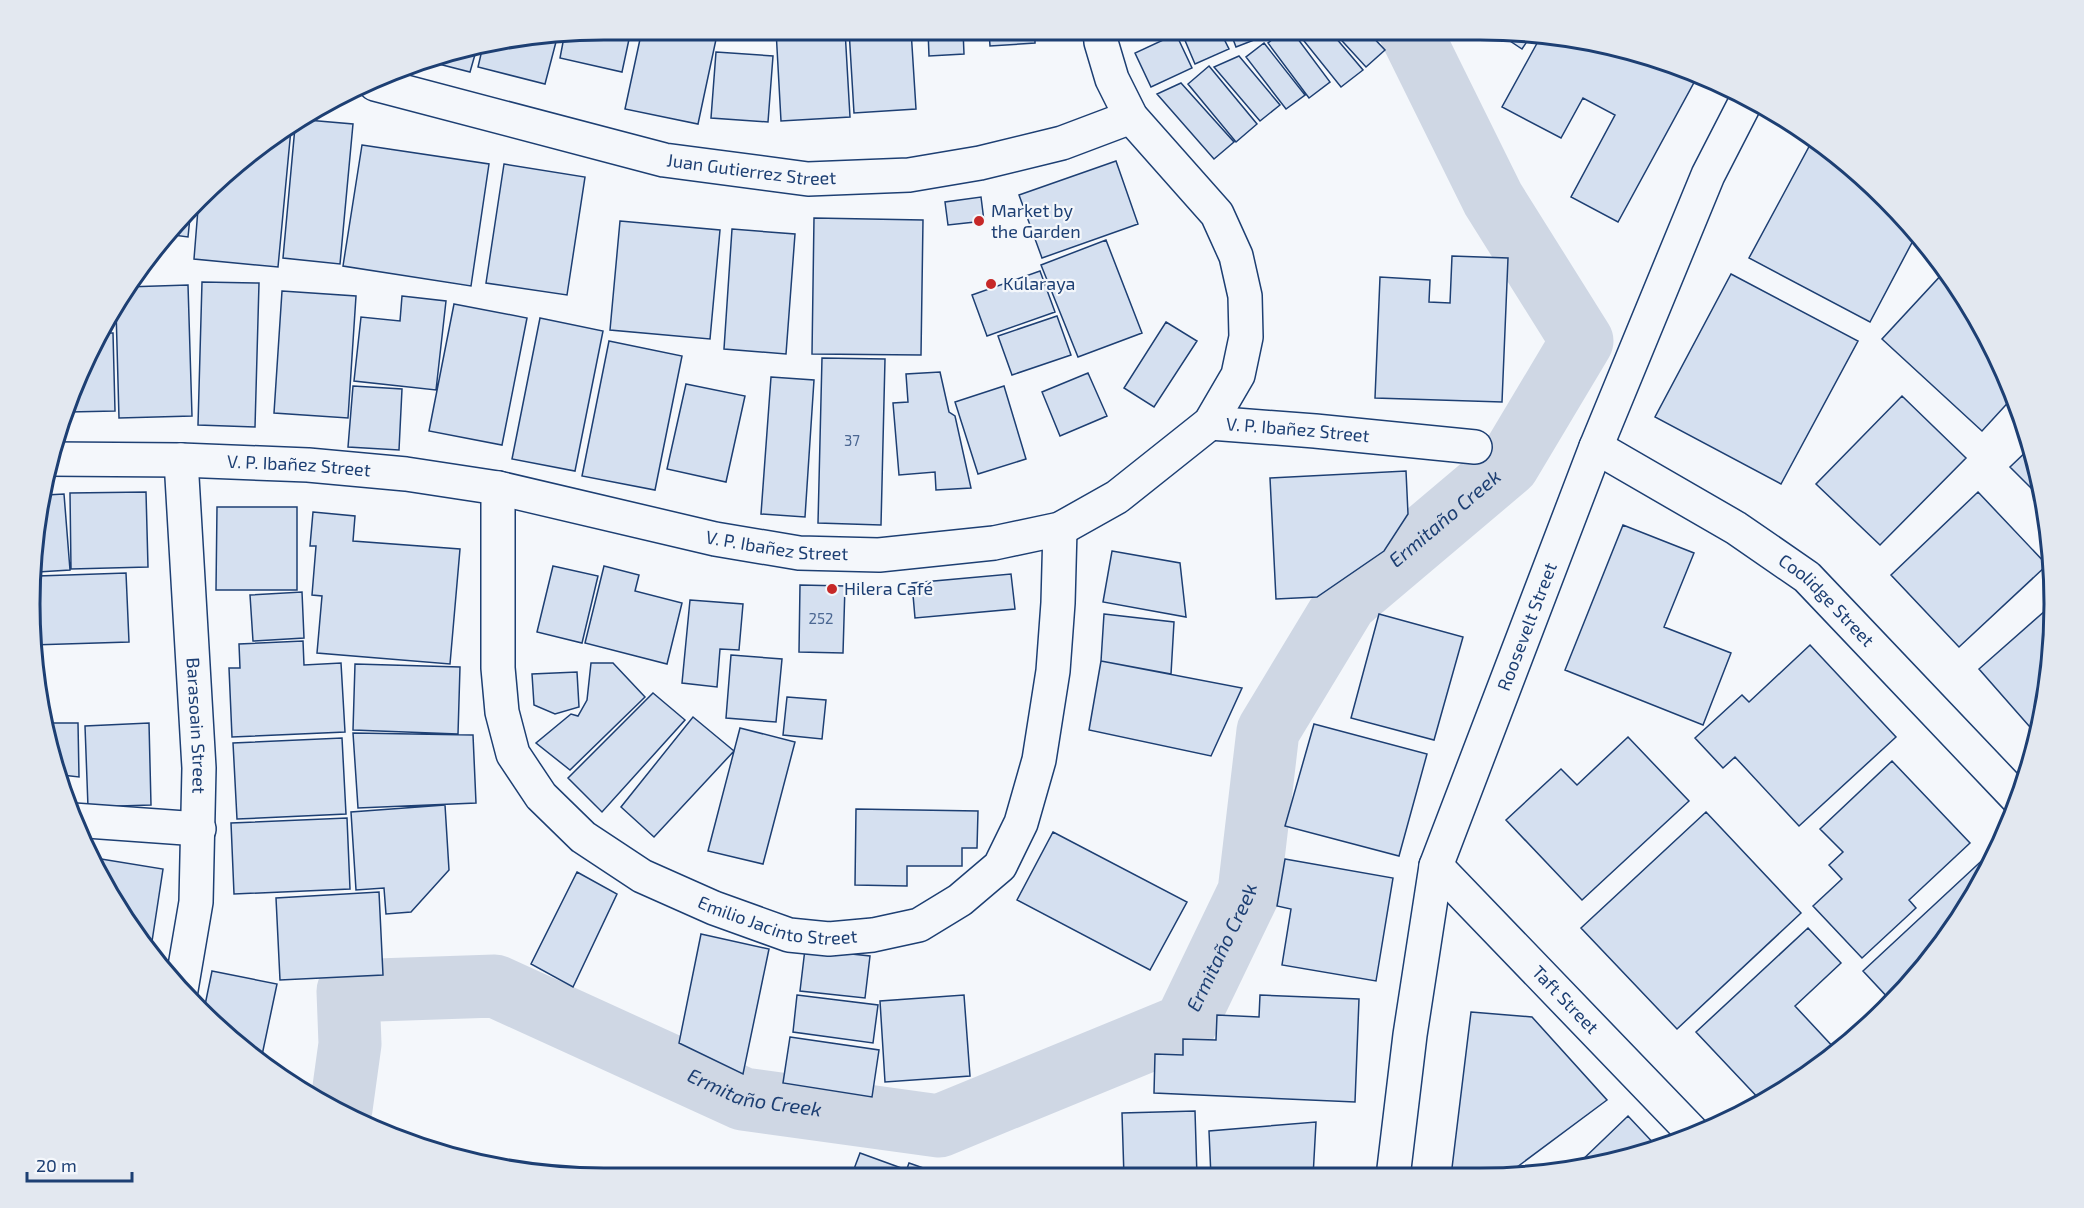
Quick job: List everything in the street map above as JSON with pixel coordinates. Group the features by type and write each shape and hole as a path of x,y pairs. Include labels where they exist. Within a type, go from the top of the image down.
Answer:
{"street":[{"path":"1101,40 1112,79 1131,117 1217,214 1236,256 1245,296 1246,337 1238,375 1210,423"},
{"name":"Juan Gutierrez Street","path":"382,86 664,160 808,179 909,175 980,163 1062,143 1131,117"},
{"name":"Roosevelt Street","path":"1394,1168 1410,1035 1436,866 1596,447 1708,175 1743,106"},
{"name":"V. P. Ibañez Street","path":"60,459 181,460 308,465 406,474 498,488 715,539 799,553 879,555 994,543 1060,529 1117,497 1210,423 1475,447"},
{"name":"Coolidge Street","path":"1596,447 1736,528 1807,577 2011,792"},
{"name":"Barasoain Street","path":"181,460 199,768 196,902 183,979"},
{"name":"Emilio Jacinto Street","path":"498,488 498,668 502,712 513,754 541,796 583,837 642,876 714,908 789,935 829,939 873,935 919,925 960,900 1000,866 1021,823 1039,760 1053,671 1060,529"},
{"path":"83,821 199,829"},
{"name":"Taft Street","path":"1436,866 1688,1128"}],"building":[{"path":"629,40 622,72 560,58 563,42"},
{"path":"640,40 716,40 698,124 625,109"},
{"path":"777,40 846,40 850,117 781,121"},
{"path":"850,40 912,40 916,109 854,113"},
{"path":"928,40 963,40 964,54 929,56"},
{"path":"990,40 1035,40 1035,43 990,46"},
{"path":"1163,40 1179,40 1192,68 1151,87 1135,53"},
{"path":"1185,40 1224,40 1229,49 1195,64"},
{"path":"1233,40 1254,40 1236,47"},
{"path":"1272,40 1299,40 1330,82 1309,98 1268,43"},
{"path":"1303,40 1338,40 1363,70 1341,87"},
{"path":"1341,40 1376,40 1385,50 1366,67"},
{"path":"1511,42 1526,43 1522,49"},
{"path":"556,43 545,84 478,67 481,54"},
{"path":"1264,43 1305,95 1286,109 1246,57"},
{"path":"1537,44 1590,51 1661,70 1694,82 1618,222 1571,197 1615,115 1583,98 1561,138 1502,107"},
{"path":"716,52 773,56 768,122 711,118"},
{"path":"475,56 470,72 441,65"},
{"path":"1239,56 1280,105 1260,121 1214,67"},
{"path":"1209,66 1257,124 1236,142 1188,84"},
{"path":"1181,83 1234,142 1214,159 1157,94"},
{"path":"314,121 353,124 340,264 283,258 294,133"},
{"path":"290,135 278,267 194,259 198,214 232,180"},
{"path":"362,145 489,164 471,286 343,266"},
{"path":"1809,147 1852,180 1912,242 1870,322 1749,258"},
{"path":"1116,161 1138,224 1042,258 1019,195"},
{"path":"504,164 585,177 567,295 486,283"},
{"path":"981,197 984,221 948,225 945,202"},
{"path":"814,218 923,220 921,355 812,354"},
{"path":"620,221 720,230 710,339 610,330"},
{"path":"189,223 188,237 177,236"},
{"path":"732,229 795,234 786,354 724,349"},
{"path":"1106,240 1142,333 1078,357 1041,265"},
{"path":"1452,256 1508,258 1502,402 1375,398 1380,277 1430,280 1429,302 1450,303"},
{"path":"1040,271 1055,312 987,336 972,295"},
{"path":"1731,274 1858,341 1781,484 1655,417"},
{"path":"1939,277 1968,322 2007,404 1982,431 1882,339"},
{"path":"202,282 259,283 255,427 198,425"},
{"path":"188,285 192,416 119,418 116,321 138,287"},
{"path":"282,291 356,296 348,418 274,413"},
{"path":"402,296 446,301 436,390 354,381 361,317 400,321"},
{"path":"454,304 527,318 502,445 429,431"},
{"path":"1057,316 1071,355 1012,375 998,336"},
{"path":"540,318 603,331 575,471 512,459"},
{"path":"1166,322 1197,341 1154,407 1124,388"},
{"path":"110,333 113,333 115,411 74,412 83,388"},
{"path":"609,341 682,356 655,490 582,476"},
{"path":"822,358 885,359 881,525 818,523"},
{"path":"940,372 949,412 955,416 971,488 936,490 935,472 899,475 893,403 908,402 906,374"},
{"path":"1088,373 1107,416 1060,436 1042,392"},
{"path":"771,377 814,380 805,517 761,514"},
{"path":"686,384 745,396 726,482 667,469"},
{"path":"353,386 402,389 399,450 348,447"},
{"path":"1004,386 1026,459 978,474 955,402"},
{"path":"1902,396 1966,458 1880,545 1816,484"},
{"path":"2023,455 2032,489 2010,467"},
{"path":"1406,471 1408,514 1384,551 1317,597 1276,599 1270,478"},
{"path":"146,492 148,567 71,569 70,493"},
{"path":"1978,492 2041,559 2042,570 1959,647 1891,575"},
{"path":"64,494 70,570 42,572 51,495"},
{"path":"217,507 297,507 297,590 216,590"},
{"path":"313,512 355,516 353,541 460,549 450,664 317,653 322,596 312,595 316,546 310,546"},
{"path":"1623,525 1694,553 1664,627 1731,653 1703,725 1565,670"},
{"path":"1112,551 1180,563 1186,617 1103,602"},
{"path":"553,566 598,576 582,643 537,632"},
{"path":"604,566 639,575 635,591 682,603 667,664 585,643"},
{"path":"126,573 129,642 42,645 40,604 42,576"},
{"path":"1011,574 1015,609 915,618 912,583"},
{"path":"800,585 845,586 843,653 799,652"},
{"path":"302,592 304,638 253,641 250,595"},
{"path":"690,600 743,604 739,650 720,649 717,687 682,683"},
{"path":"2044,612 2039,678 2030,727 1979,669"},
{"path":"1104,614 1174,622 1171,674 1101,661"},
{"path":"1379,614 1463,637 1434,740 1351,718"},
{"path":"303,641 304,665 341,663 345,732 232,737 229,668 240,668 239,644"},
{"path":"1810,645 1896,737 1799,826 1735,757 1723,768 1695,738 1742,695 1749,702"},
{"path":"731,655 782,659 776,722 726,718"},
{"path":"1101,661 1242,688 1211,756 1089,730"},
{"path":"591,663 613,663 645,697 570,770 536,743 571,714 578,716 587,700"},
{"path":"355,664 460,667 458,734 353,730"},
{"path":"577,672 579,707 555,714 534,705 532,674"},
{"path":"653,693 685,720 602,812 568,778"},
{"path":"787,697 826,700 822,739 783,735"},
{"path":"693,717 734,751 654,837 621,807"},
{"path":"53,723 78,723 79,777 67,776"},
{"path":"149,723 151,805 88,807 85,726"},
{"path":"1314,724 1427,754 1399,856 1285,826"},
{"path":"740,728 795,742 763,864 708,851"},
{"path":"353,733 473,735 476,803 358,808"},
{"path":"1628,737 1689,801 1582,900 1506,820 1561,769 1577,785"},
{"path":"342,738 346,814 237,819 233,743"},
{"path":"1892,761 1970,843 1909,900 1916,908 1862,958 1813,906 1842,879 1829,865 1843,852 1820,829"},
{"path":"445,805 449,870 411,912 386,914 384,888 356,890 351,812"},
{"path":"856,809 978,811 977,848 962,848 962,866 907,866 907,886 855,885"},
{"path":"1706,812 1801,913 1677,1029 1581,928"},
{"path":"347,818 350,889 234,894 231,823"},
{"path":"1053,832 1187,902 1150,970 1017,900"},
{"path":"102,859 163,869 152,940 135,917"},
{"path":"1285,859 1393,878 1376,981 1282,965 1291,909 1277,906"},
{"path":"1980,862 1949,917 1904,976 1885,995 1863,971"},
{"path":"577,872 617,894 573,987 531,964"},
{"path":"379,892 383,975 280,980 276,898"},
{"path":"1808,928 1841,963 1795,1006 1831,1045 1793,1073 1756,1095 1696,1032"},
{"path":"701,934 769,949 743,1074 679,1043"},
{"path":"805,949 870,956 865,998 800,991"},
{"path":"212,971 277,984 263,1052 232,1028 206,1002"},
{"path":"797,995 878,1005 873,1043 793,1032"},
{"path":"964,995 970,1076 885,1082 880,1001"},
{"path":"1260,995 1359,999 1355,1102 1154,1093 1155,1054 1183,1055 1183,1039 1216,1040 1217,1015 1259,1017"},
{"path":"1471,1012 1532,1017 1607,1100 1519,1166 1452,1168"},
{"path":"790,1037 879,1050 872,1097 783,1083"},
{"path":"1195,1111 1197,1168 1124,1168 1122,1113"},
{"path":"1628,1116 1651,1141 1626,1148 1584,1158"},
{"path":"1316,1122 1313,1168 1211,1168 1209,1131"},
{"path":"860,1153 901,1168 854,1168"},
{"path":"909,1163 923,1168 907,1168"}],"waterway":[{"name":"Ermitaño Creek","path":"342,1102 350,1044 348,991 495,986 743,1099 939,1126 1185,1025 1249,892 1268,731 1346,602 1508,465 1582,341 1493,199 1414,40"}],"place":[{"name":"Market by the Garden","path":"979,221"},
{"name":"Kularaya","path":"991,284"},
{"name":"Hilera Café","path":"832,589"}]}
